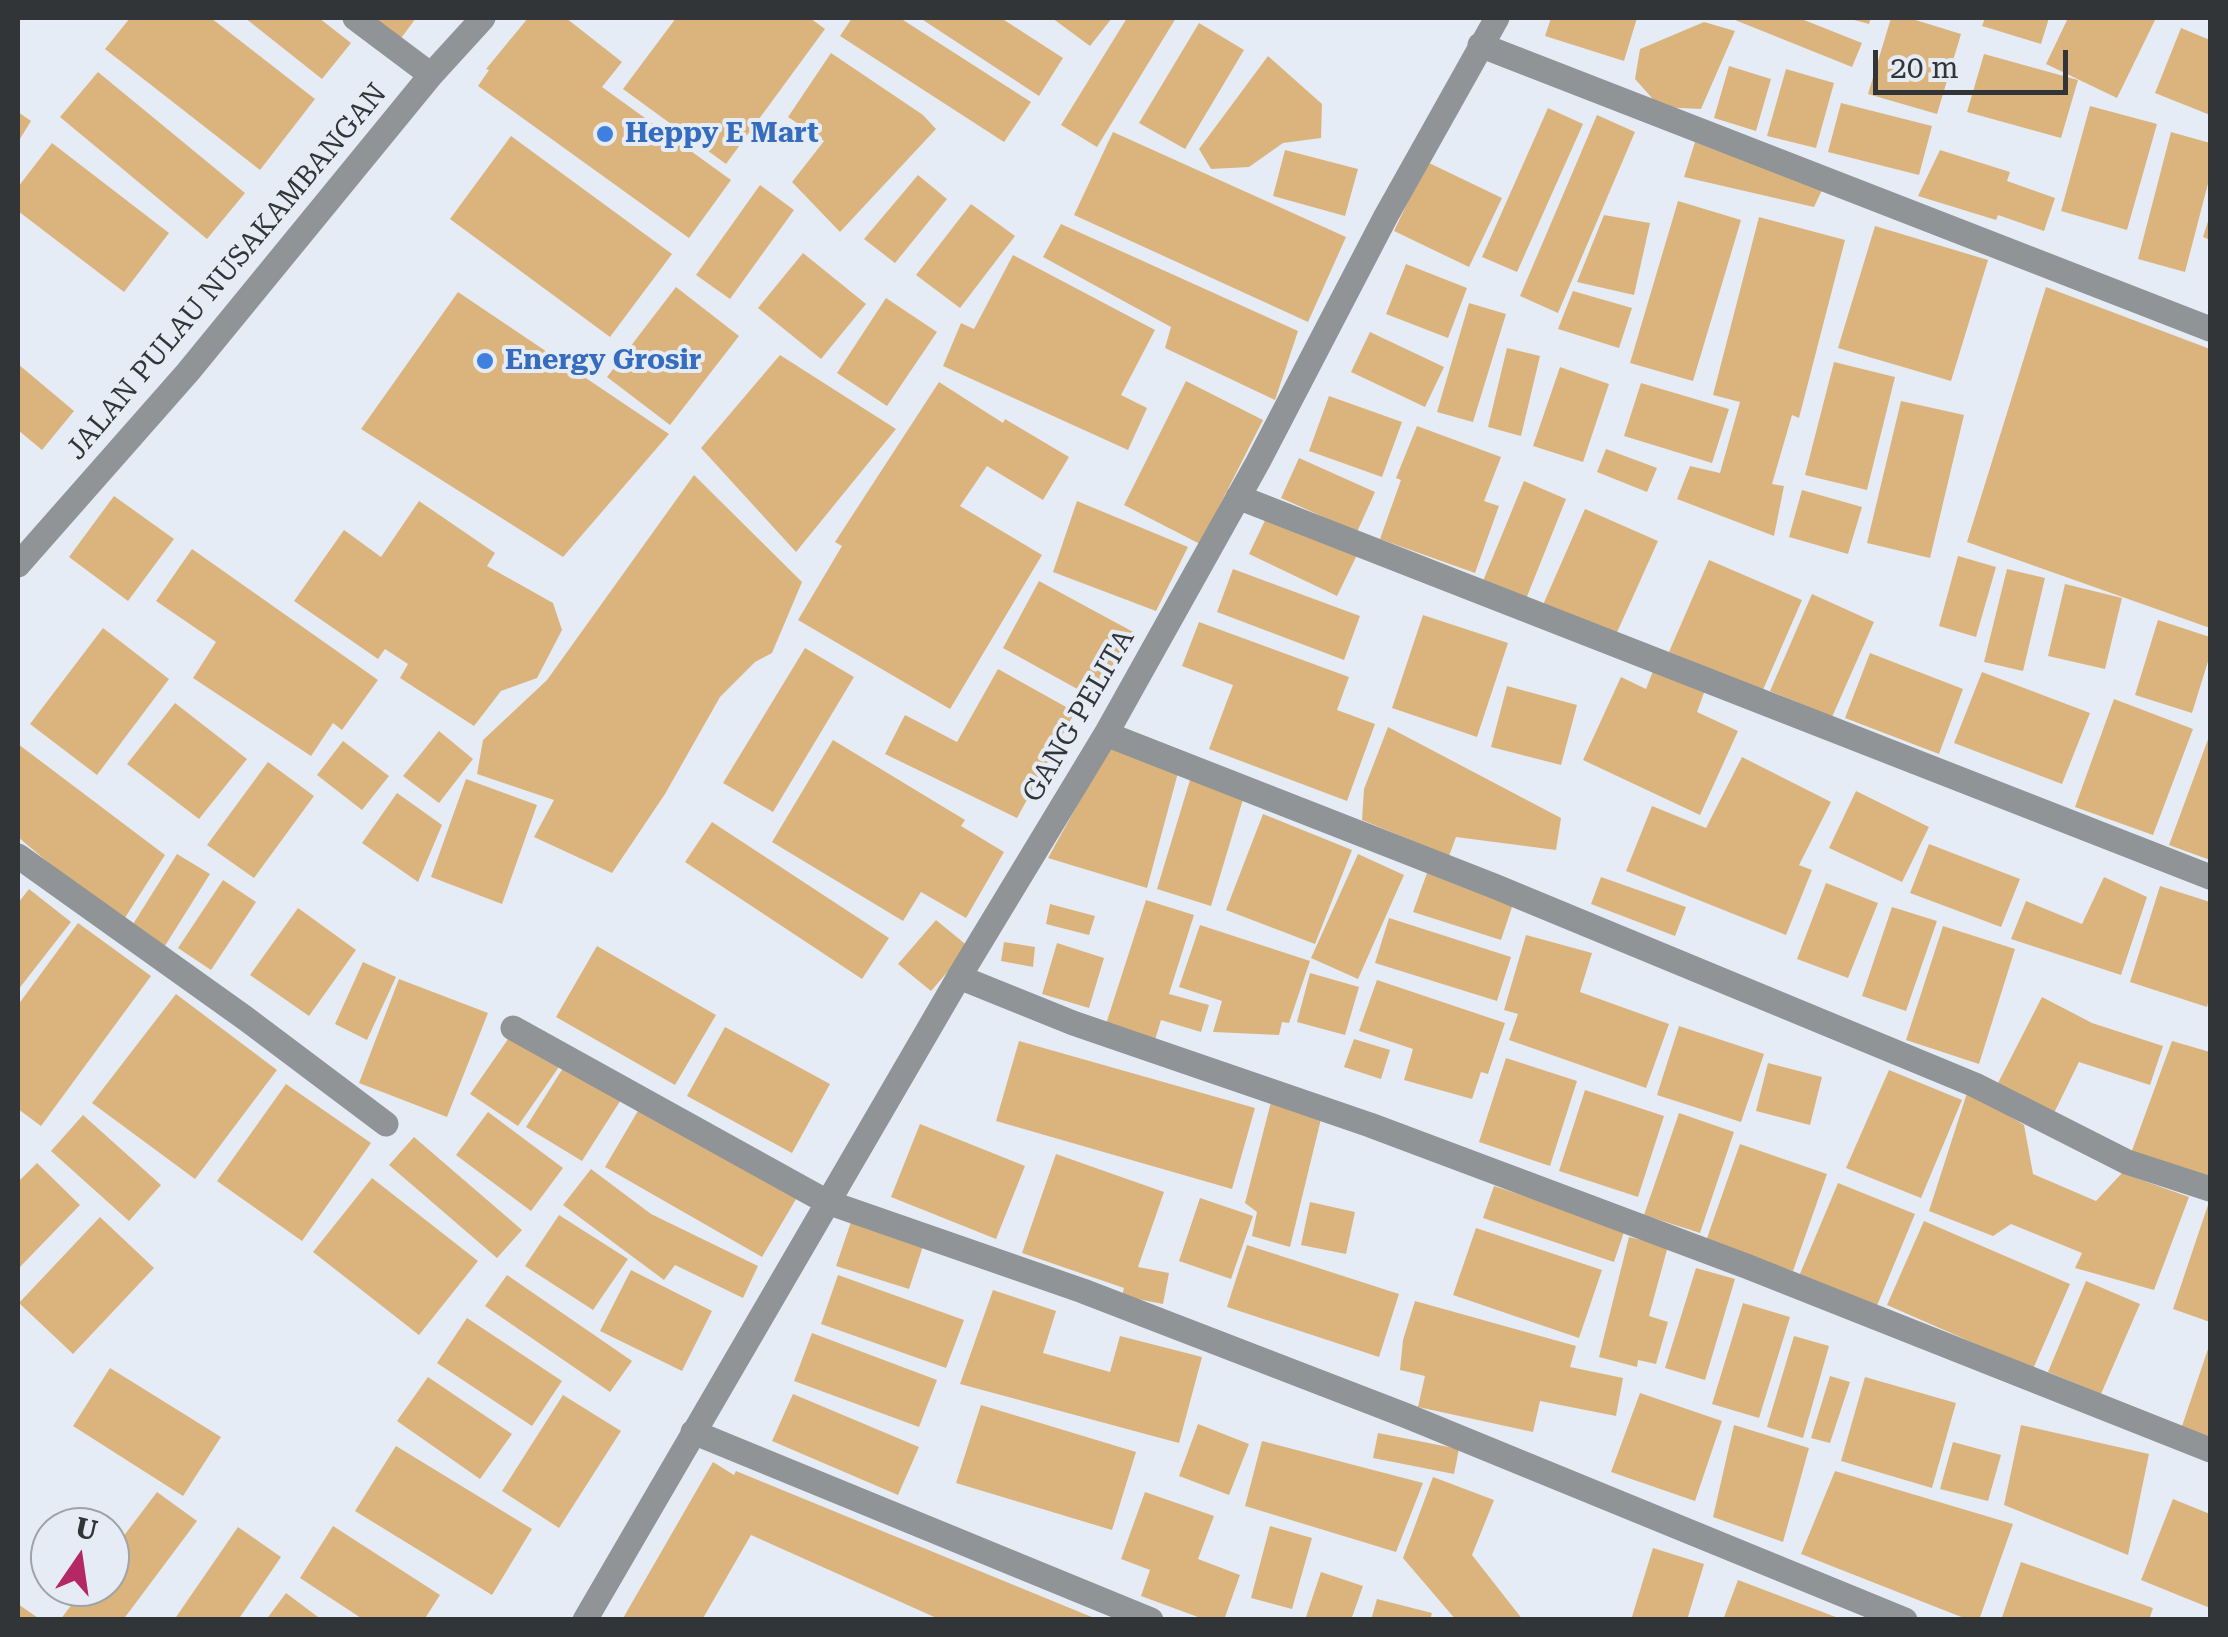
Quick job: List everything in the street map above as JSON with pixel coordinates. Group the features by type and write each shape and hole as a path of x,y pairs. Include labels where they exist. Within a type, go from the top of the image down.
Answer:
{"street":[{"path":"355,18 431,74"},
{"name":"JALAN PULAU NUSAKAMBANGAN","path":"18,565 188,372 431,74 484,18"},
{"name":"GANG PELITA","path":"585,1620 959,977 1106,734 1497,18"},
{"path":"1480,45 2210,329"},
{"path":"1238,497 2210,878"},
{"path":"1106,734 1494,886 1975,1085 2127,1162 2210,1189"},
{"path":"18,856 386,1124"},
{"path":"959,977 1073,1024 1370,1125 1746,1266 2210,1450"},
{"path":"513,1028 827,1202 1083,1290 1407,1416 1904,1620"},
{"path":"693,1432 1152,1620"}],"building":[{"path":"130,18 211,18 315,99 260,170 105,49"},
{"path":"245,18 319,18 351,43 322,79"},
{"path":"366,18 416,18 399,41"},
{"name":"Heppy E Mart","path":"528,18 566,18 622,62 602,87 731,180 689,238 478,86 489,70 486,69"},
{"path":"676,18 810,18 825,29 726,164 623,89"},
{"path":"852,18 900,18 1031,102 1004,142 840,36"},
{"path":"920,18 1001,18 1063,58 1039,96"},
{"path":"1052,18 1112,18 1090,46"},
{"path":"1127,18 1176,18 1097,147 1061,125"},
{"path":"1551,18 1637,18 1624,61 1545,36"},
{"path":"1730,18 1799,18 1862,43 1852,67"},
{"path":"1847,18 1871,18 1869,24"},
{"path":"1891,18 1909,18 1961,34 1937,114 1868,94"},
{"path":"1985,18 2049,18 2041,44 1982,26"},
{"path":"2068,18 2156,18 2117,98 2046,64"},
{"path":"1704,22 1735,31 1701,109 1660,107 1635,79 1640,49"},
{"path":"1199,23 1244,50 1185,149 1139,123"},
{"path":"2181,28 2210,40 2210,115 2155,93"},
{"path":"831,53 923,115 936,129 840,232 792,182 824,141 788,117"},
{"path":"1984,54 2078,80 2061,138 1967,112"},
{"path":"1268,56 1322,104 1321,138 1283,143 1249,167 1211,169 1199,149"},
{"path":"1729,66 1771,79 1756,131 1714,118"},
{"path":"1786,69 1834,83 1816,148 1767,136"},
{"path":"98,72 245,193 207,239 60,117"},
{"path":"1841,103 1932,126 1919,175 1828,152"},
{"path":"2090,106 2157,124 2127,230 2061,211"},
{"path":"1548,108 1583,124 1517,272 1482,257"},
{"path":"18,112 31,121 18,142"},
{"path":"1597,115 1635,132 1558,313 1520,296"},
{"path":"1113,132 1346,237 1308,322 1074,215"},
{"path":"2171,132 2210,143 2210,176 2185,272 2138,259"},
{"path":"511,136 672,254 610,337 450,219"},
{"path":"1695,142 1824,186 1814,207 1684,177"},
{"path":"52,143 169,233 124,292 18,211 18,187"},
{"path":"1285,150 1358,169 1345,216 1273,196"},
{"path":"1940,150 2010,172 2007,181 2055,198 2044,231 1998,215 1996,220 1918,196"},
{"path":"1427,162 1502,198 1469,267 1394,231"},
{"path":"918,175 947,199 895,263 864,239"},
{"path":"760,185 794,210 730,299 696,275"},
{"path":"1678,201 1741,220 1693,381 1630,363"},
{"path":"971,204 1015,236 960,308 916,275"},
{"path":"1604,215 1650,223 1634,295 1577,282"},
{"path":"2210,215 2210,240 2203,237"},
{"path":"1759,217 1845,240 1799,418 1792,415 1772,484 1784,486 1774,536 1677,499 1690,466 1720,473 1740,402 1713,395"},
{"path":"1061,224 1298,331 1275,400 1165,348 1171,327 1043,257"},
{"path":"1875,226 1988,260 1951,381 1838,348"},
{"path":"803,253 866,304 821,359 758,308"},
{"path":"1013,255 1155,330 1121,395 1147,408 1128,450 943,366 961,323 974,329"},
{"path":"1406,264 1467,288 1448,338 1386,314"},
{"path":"676,287 739,336 670,425 607,377"},
{"path":"2046,287 2210,349 2210,628 1967,542"},
{"path":"1573,291 1632,308 1619,348 1558,329"},
{"name":"Energy Grosir","path":"458,292 669,434 563,557 361,429"},
{"path":"886,298 937,332 887,406 837,373"},
{"path":"1469,303 1506,314 1473,422 1437,412"},
{"path":"1370,332 1444,367 1425,407 1351,372"},
{"path":"1507,348 1540,356 1521,436 1488,427"},
{"path":"780,355 896,429 796,552 701,448"},
{"path":"1834,362 1895,377 1867,490 1805,475"},
{"path":"18,364 74,411 42,450 18,430"},
{"path":"1560,367 1609,384 1583,462 1533,446"},
{"path":"1186,381 1263,420 1200,544 1124,505"},
{"path":"939,382 1003,423 1005,419 1069,457 1043,500 987,466 960,506 1042,555 950,709 798,620 842,546 835,542"},
{"path":"1641,383 1729,409 1712,463 1624,436"},
{"path":"1329,396 1402,422 1382,477 1309,451"},
{"path":"1901,401 1964,415 1930,558 1867,543"},
{"path":"1417,426 1501,457 1484,501 1499,506 1475,573 1380,539 1401,480 1396,478"},
{"path":"1606,449 1657,468 1647,492 1597,472"},
{"path":"1299,458 1375,492 1357,532 1281,498"},
{"path":"694,475 802,582 772,653 755,662 720,697 665,794 612,873 534,837 554,800 477,774 483,740 547,680"},
{"path":"1524,481 1566,499 1526,599 1483,581"},
{"path":"1802,490 1862,507 1848,554 1789,537"},
{"path":"114,496 174,539 128,601 69,557"},
{"path":"419,501 495,553 487,566 553,603 562,630 537,678 501,691 474,726 400,678 408,664 385,649 378,659 294,601 344,530 381,557"},
{"path":"1077,501 1188,547 1156,611 1053,572"},
{"path":"1585,509 1658,541 1614,639 1542,607"},
{"path":"1269,512 1357,555 1337,596 1249,554"},
{"path":"192,549 378,680 342,730 333,723 311,756 193,678 216,642 156,601"},
{"path":"1958,556 1996,567 1976,637 1939,626"},
{"path":"1709,560 1802,600 1762,692 1669,652"},
{"path":"1233,569 1360,616 1344,660 1217,612"},
{"path":"2007,569 2045,578 2023,671 1984,662"},
{"path":"1039,581 1137,634 1099,701 1003,648"},
{"path":"2065,584 2122,598 2105,669 2048,656"},
{"path":"1812,594 1874,622 1832,717 1770,691"},
{"path":"1423,615 1508,643 1477,737 1392,708"},
{"path":"2158,620 2210,637 2210,655 2192,713 2135,695"},
{"path":"1199,622 1349,677 1337,710 1375,724 1347,801 1209,749 1233,685 1182,666"},
{"path":"103,628 169,679 97,775 30,724"},
{"path":"805,648 854,677 773,812 723,783"},
{"path":"1870,653 1963,689 1939,754 1845,718"},
{"path":"998,669 1075,712 1017,818 885,754 905,715 957,742"},
{"path":"1653,671 1705,690 1697,712 1738,731 1700,815 1583,760 1621,677 1646,689"},
{"path":"1982,672 2090,713 2062,784 1954,743"},
{"path":"1507,686 1577,705 1561,765 1491,747"},
{"path":"2114,699 2193,729 2153,835 2075,807"},
{"path":"175,703 247,759 199,819 127,764"},
{"path":"1388,727 1561,818 1556,850 1456,837 1449,856 1362,820 1364,789"},
{"path":"439,731 473,759 439,803 403,776"},
{"path":"2210,734 2210,860 2169,845"},
{"path":"833,740 965,820 961,826 1004,852 966,918 921,892 903,921 772,842"},
{"path":"343,741 389,776 362,810 317,775"},
{"path":"18,744 165,855 121,924 18,837"},
{"path":"1110,746 1179,769 1147,888 1048,858"},
{"path":"1742,757 1831,802 1799,865 1812,870 1786,935 1626,871 1652,806 1706,828"},
{"path":"268,762 314,796 254,878 207,845"},
{"path":"466,779 537,805 502,904 431,877"},
{"path":"1190,780 1244,796 1211,906 1157,889"},
{"path":"1856,791 1929,827 1902,882 1829,848"},
{"path":"397,793 442,825 418,882 362,843"},
{"path":"1263,814 1352,850 1315,944 1226,910"},
{"path":"712,822 889,938 862,979 685,862"},
{"path":"1929,844 2020,879 2001,927 1910,893"},
{"path":"177,854 210,874 163,949 130,929"},
{"path":"1358,854 1404,875 1358,979 1311,958"},
{"path":"1427,873 1514,901 1501,940 1413,912"},
{"path":"1601,877 1686,907 1675,936 1591,904"},
{"path":"2104,877 2147,897 2121,975 2011,939 2026,901 2082,924"},
{"path":"223,880 256,902 211,970 178,948"},
{"path":"1826,883 1878,903 1848,978 1797,959"},
{"path":"2160,886 2210,902 2207,1007 2130,982"},
{"path":"29,889 71,922 18,990 18,903"},
{"path":"1146,900 1194,915 1169,994 1209,1005 1201,1032 1161,1020 1155,1040 1106,1024"},
{"path":"1050,904 1095,916 1089,935 1046,924"},
{"path":"1892,907 1937,921 1906,1011 1862,996"},
{"path":"298,908 356,950 309,1016 250,975"},
{"path":"1389,918 1511,957 1497,1001 1375,963"},
{"path":"936,920 969,947 931,991 898,964"},
{"path":"78,923 151,976 41,1126 18,1109 18,1005"},
{"path":"1200,925 1310,961 1289,1023 1282,1022 1279,1035 1213,1032 1222,1001 1179,987"},
{"path":"1943,926 2015,949 1979,1064 1906,1040"},
{"path":"1526,935 1592,953 1580,992 1669,1024 1646,1088 1509,1040 1518,1014 1504,1010"},
{"path":"1004,942 1035,947 1033,967 1001,961"},
{"path":"1057,943 1104,958 1089,1008 1042,994"},
{"path":"597,946 716,1015 675,1085 556,1017"},
{"path":"363,962 396,977 367,1040 335,1024"},
{"path":"1310,973 1359,987 1345,1035 1297,1022"},
{"path":"399,979 488,1013 447,1117 359,1083"},
{"path":"1377,980 1505,1023 1488,1074 1481,1072 1472,1099 1404,1080 1413,1049 1359,1031"},
{"path":"176,994 277,1070 195,1179 92,1103"},
{"path":"2042,997 2092,1023 2163,1046 2150,1085 2079,1062 2054,1113 1997,1085"},
{"path":"1679,1026 1764,1054 1741,1122 1657,1095"},
{"path":"725,1027 830,1084 792,1153 687,1096"},
{"path":"513,1032 561,1064 518,1126 470,1094"},
{"path":"1354,1039 1390,1050 1381,1079 1344,1067"},
{"path":"1019,1041 1255,1108 1232,1189 996,1121"},
{"path":"2172,1041 2210,1052 2210,1178 2130,1156"},
{"path":"1506,1058 1577,1081 1550,1166 1479,1142"},
{"path":"568,1060 624,1095 582,1161 526,1127"},
{"path":"1768,1063 1822,1077 1810,1125 1756,1111"},
{"path":"1889,1070 1962,1100 1921,1198 1846,1168"},
{"path":"286,1084 371,1143 302,1241 217,1181"},
{"path":"1585,1090 1664,1116 1638,1197 1559,1171"},
{"path":"1968,1090 2024,1125 2033,1174 2096,1201 2122,1173 2189,1197 2154,1290 2075,1268 2082,1253 2011,1224 1993,1236 1929,1211"},
{"path":"1272,1098 1321,1119 1290,1247 1252,1236 1257,1212 1245,1203"},
{"path":"642,1104 799,1194 762,1257 605,1167"},
{"path":"488,1112 563,1168 531,1211 456,1155"},
{"path":"1679,1113 1734,1132 1700,1233 1644,1215"},
{"path":"83,1115 161,1185 129,1221 51,1151"},
{"path":"920,1124 1025,1166 996,1239 891,1197"},
{"path":"414,1137 522,1230 497,1258 389,1165"},
{"path":"1740,1144 1827,1174 1793,1271 1706,1241"},
{"path":"1056,1154 1164,1192 1138,1267 1169,1273 1163,1304 1122,1296 1124,1288 1022,1253"},
{"path":"37,1163 80,1205 18,1269 18,1182"},
{"path":"591,1169 651,1214 758,1266 743,1298 675,1265 664,1280 563,1205"},
{"path":"372,1178 478,1261 419,1335 313,1252"},
{"path":"1838,1183 1915,1214 1876,1308 1799,1276"},
{"path":"1494,1186 1625,1229 1614,1262 1483,1218"},
{"path":"1200,1198 1253,1216 1231,1279 1179,1261"},
{"path":"2210,1199 2210,1322 2173,1309"},
{"path":"1310,1202 1355,1212 1346,1254 1301,1245"},
{"path":"559,1215 628,1259 593,1310 525,1266"},
{"path":"100,1217 154,1268 73,1354 19,1303"},
{"path":"1924,1221 2070,1284 2033,1369 1887,1305"},
{"path":"851,1222 923,1246 909,1289 836,1266"},
{"path":"1476,1228 1602,1270 1579,1338 1453,1295"},
{"path":"1629,1237 1668,1246 1649,1316 1668,1322 1656,1364 1638,1360 1637,1367 1599,1357"},
{"path":"1247,1245 1399,1294 1379,1357 1227,1307"},
{"path":"1696,1268 1735,1279 1705,1380 1665,1368"},
{"path":"631,1270 712,1311 682,1371 600,1331"},
{"path":"507,1275 632,1361 610,1392 485,1306"},
{"path":"838,1275 964,1320 946,1368 821,1324"},
{"path":"2086,1281 2140,1304 2101,1394 2048,1372"},
{"path":"993,1290 1056,1311 1043,1353 1110,1372 1120,1336 1202,1357 1179,1443 960,1384"},
{"path":"1415,1301 1576,1346 1570,1367 1623,1378 1616,1416 1540,1401 1533,1432 1418,1407 1425,1376 1400,1370 1403,1340"},
{"path":"1743,1303 1790,1317 1759,1418 1712,1404"},
{"path":"467,1318 562,1381 532,1426 437,1363"},
{"path":"812,1333 937,1380 919,1427 794,1381"},
{"path":"1794,1336 1829,1346 1803,1438 1767,1427"},
{"path":"2210,1343 2210,1443 2180,1432"},
{"path":"110,1368 221,1437 183,1496 73,1426"},
{"path":"1830,1376 1850,1382 1830,1443 1811,1438"},
{"path":"428,1377 512,1434 480,1479 397,1421"},
{"path":"1865,1377 1956,1403 1932,1488 1841,1461"},
{"path":"1640,1393 1722,1421 1695,1501 1611,1472"},
{"path":"793,1394 919,1447 898,1495 772,1441"},
{"path":"563,1395 621,1431 559,1528 502,1491"},
{"path":"981,1405 1136,1452 1112,1530 956,1483"},
{"path":"1198,1424 1249,1444 1229,1495 1179,1476"},
{"path":"1734,1425 1809,1448 1783,1542 1713,1517"},
{"path":"2021,1425 2149,1454 2128,1555 2004,1505"},
{"path":"1378,1433 1459,1449 1454,1474 1373,1458"},
{"path":"1262,1441 1423,1483 1396,1552 1245,1506"},
{"path":"1953,1442 2001,1455 1988,1501 1940,1489"},
{"path":"396,1446 532,1529 492,1595 355,1511"},
{"path":"713,1462 734,1475 736,1471 1099,1620 941,1620 751,1535 702,1620 622,1620"},
{"path":"1835,1471 2013,1524 1979,1620 1969,1620 1801,1554"},
{"path":"1433,1477 1494,1500 1472,1555 1523,1620 1456,1620 1403,1558"},
{"path":"157,1492 197,1521 123,1620 60,1620 70,1607 130,1607 130,1528"},
{"path":"1145,1492 1214,1516 1198,1559 1240,1575 1224,1620 1206,1620 1141,1596 1150,1570 1121,1559"},
{"path":"2173,1499 2210,1514 2210,1608 2141,1580"},
{"path":"333,1526 440,1595 424,1620 364,1620 300,1578"},
{"path":"1270,1526 1312,1538 1292,1609 1251,1598"},
{"path":"238,1527 281,1557 238,1620 174,1620"},
{"path":"1653,1548 1704,1564 1687,1620 1631,1620"},
{"path":"2021,1562 2153,1608 2149,1620 2001,1620"},
{"path":"1321,1572 1363,1586 1351,1620 1305,1620"},
{"path":"1738,1580 1841,1619 1841,1620 1723,1620"},
{"path":"286,1593 322,1620 266,1620"},
{"path":"1377,1599 1432,1613 1430,1620 1371,1620"},
{"path":"18,1604 41,1620 18,1620"}],"place":[{"name":"Heppy E Mart","path":"605,134"},
{"name":"Energy Grosir","path":"485,361"}]}
